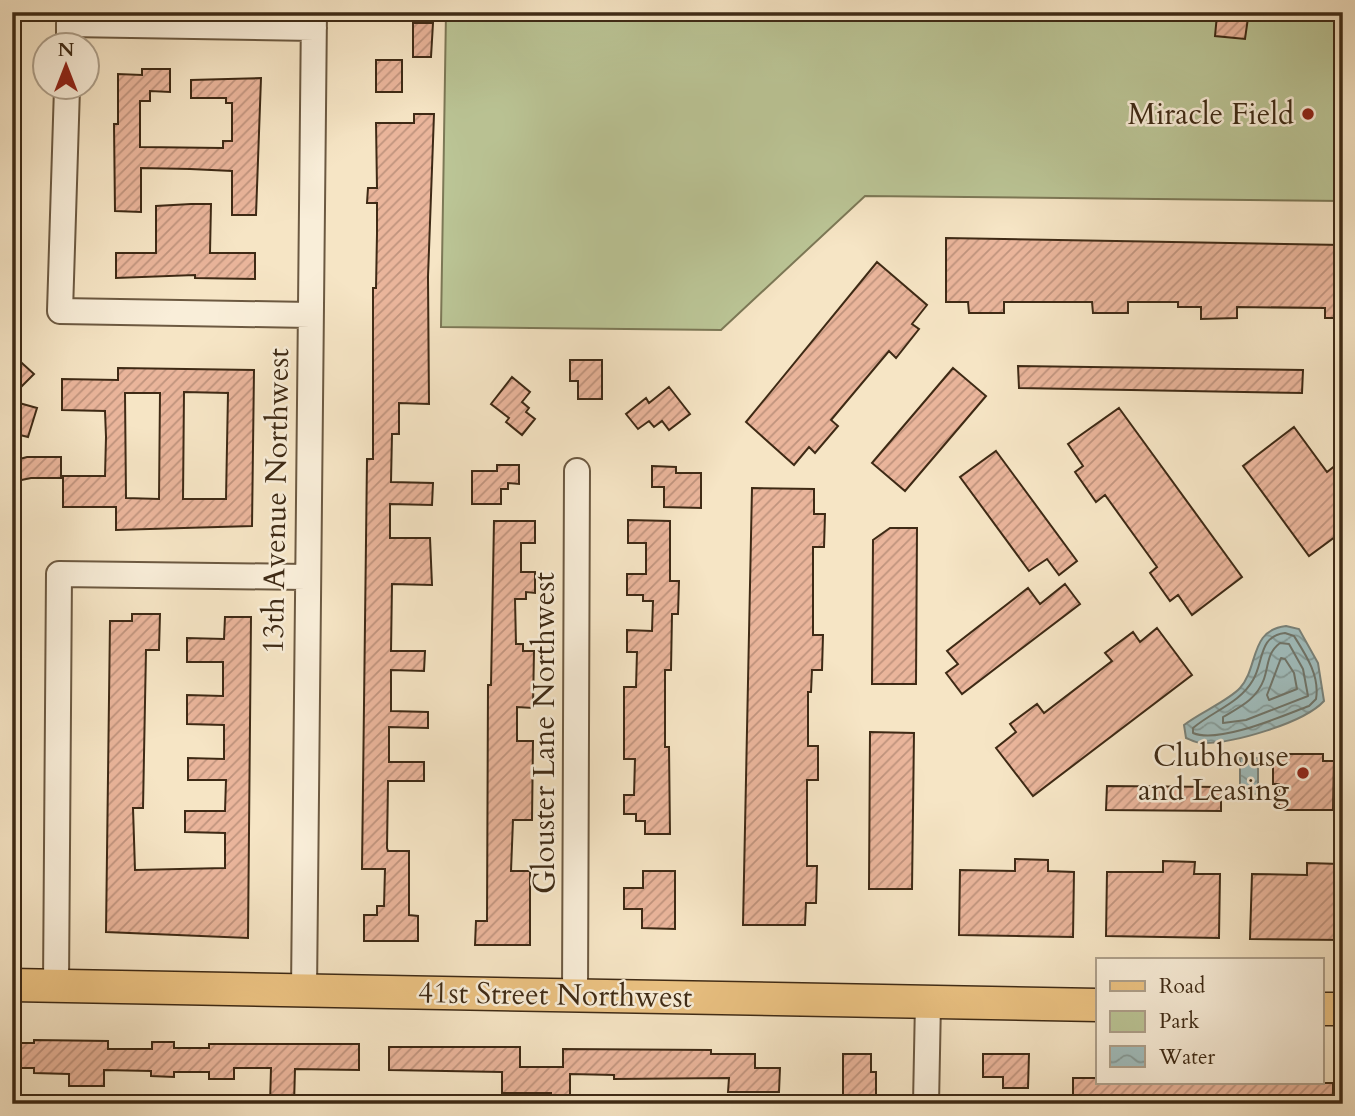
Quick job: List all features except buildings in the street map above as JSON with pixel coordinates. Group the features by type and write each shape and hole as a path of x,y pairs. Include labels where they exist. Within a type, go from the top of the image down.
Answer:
{"main road":[{"name":"41st Street Northwest","path":"12,985 1096,1005"},
{"path":"1324,1009 1343,1009"}],"street":[{"path":"102,33 314,20"},
{"name":"13th Avenue Northwest","path":"303,991 314,20"},
{"path":"67,102 60,311 310,315"},
{"name":"Glouster Lane Northwest","path":"575,996 577,471"},
{"path":"56,986 59,574 306,577"},
{"path":"926,1104 928,1002"}],"green space":[{"path":"446,12 1343,12 1343,201 865,196 721,330 441,327"}],"water":[{"path":"1286,626 1299,629 1318,663 1324,701 1301,717 1267,731 1214,742 1201,743 1186,738 1184,725 1240,688 1260,642 1274,629"},
{"path":"1240,758 1258,758 1258,794 1240,794"}],"place":[{"name":"Miracle Field","path":"1308,114"},
{"name":"Clubhouse and Leasing","path":"1303,773"}]}
